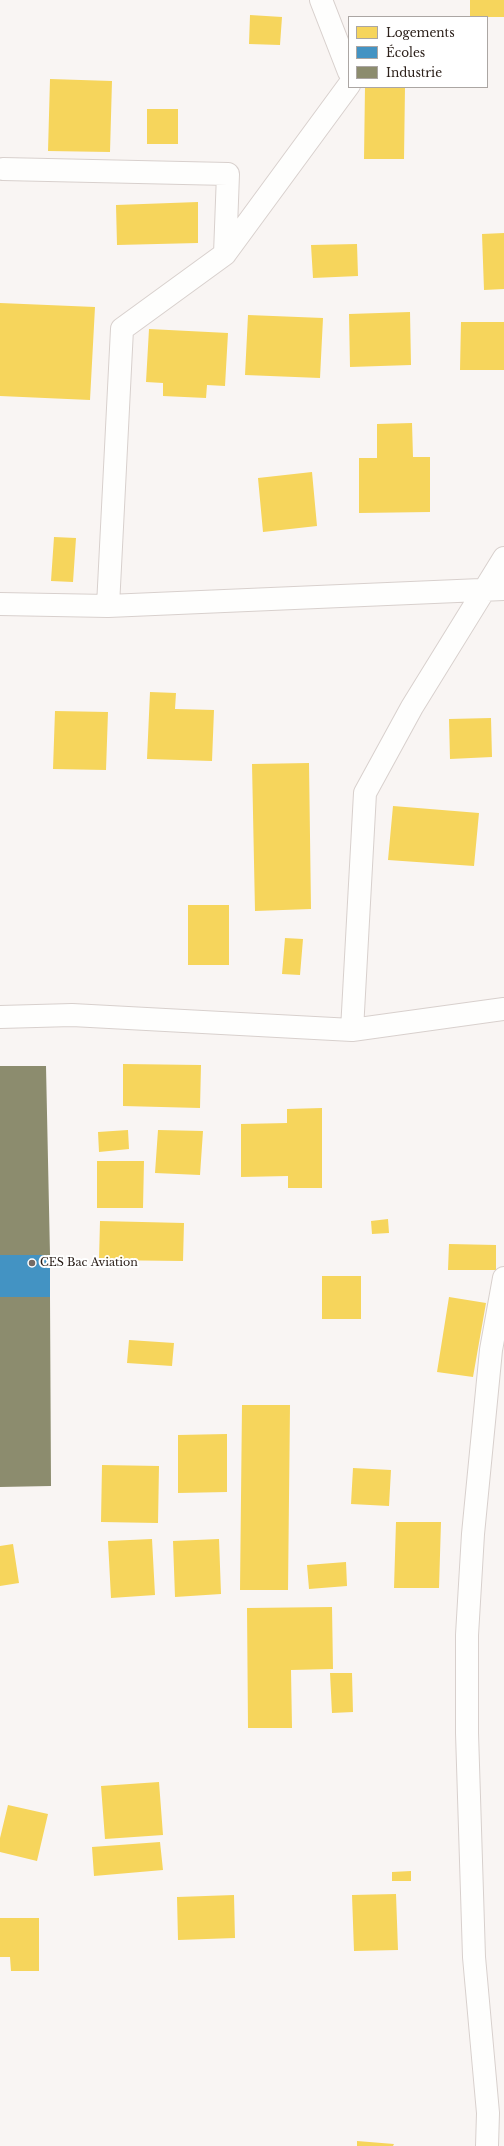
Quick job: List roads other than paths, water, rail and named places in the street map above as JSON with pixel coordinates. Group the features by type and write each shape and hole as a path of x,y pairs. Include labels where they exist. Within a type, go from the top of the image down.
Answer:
{"street":[{"path":"321,0 348,69"},
{"path":"108,606 122,329 225,254 348,86"},
{"path":"3,169 228,174 225,254"},
{"path":"352,1030 365,794 412,707 494,589 504,558"},
{"path":"0,604 108,606 494,589"},
{"path":"0,1017 72,1015 352,1030 504,1009"},
{"path":"487,2146 488,2113 474,1957 467,1733 467,1635 473,1534 491,1350 504,1278"}],"place":[{"name":"CES Bac Aviation","path":"32,1263"}]}
